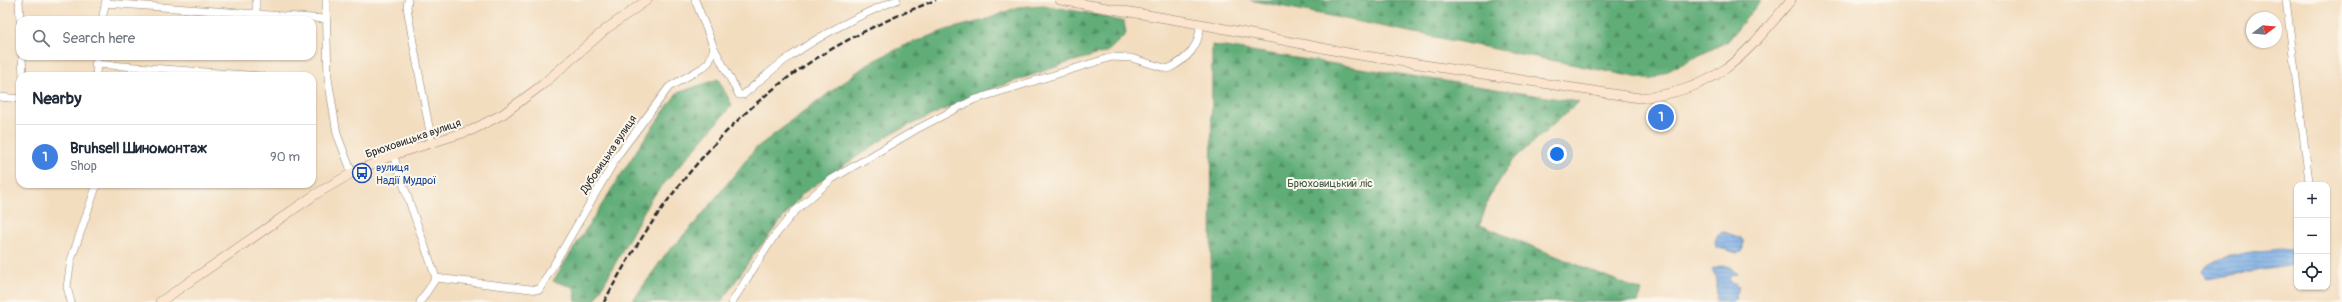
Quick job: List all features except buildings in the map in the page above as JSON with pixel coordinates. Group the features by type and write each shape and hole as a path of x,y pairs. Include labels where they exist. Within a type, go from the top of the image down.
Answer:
{"main road":[{"name":"Брюховицька вулиця","path":"160,302 316,194 352,173 393,155 472,130 503,114 542,85 606,29 647,0"},
{"path":"1060,0 1200,24 1353,54 1596,93 1639,98 1664,96 1698,84 1734,64 1750,49 1790,0"}],"street":[{"path":"19,0 20,16"},
{"path":"256,0 256,14"},
{"path":"326,0 328,78 337,134 352,173"},
{"path":"408,0 408,14 432,143"},
{"path":"695,0 714,48 739,95 743,95 789,57 826,34 865,13 896,0"},
{"path":"2286,0 2309,181"},
{"path":"103,16 105,2 279,16"},
{"path":"316,19 326,20"},
{"path":"732,302 773,238 811,196 832,179 917,128 973,100 1112,57 1131,58 1168,69 1181,62 1200,39 1200,24"},
{"name":"Дубовицька вулиця","path":"436,278 539,290 618,155 669,87 702,68 709,62 714,48"},
{"path":"22,60 23,72"},
{"path":"96,60 96,72"},
{"path":"95,64 206,72"},
{"path":"0,97 16,99"},
{"path":"393,155 436,278 420,302"},
{"path":"71,302 68,287 71,260 96,188"}],"green space":[{"path":"1250,0 1761,0 1728,41 1650,80"},
{"path":"1043,5 1098,15 1124,22 1126,34 1107,52 1067,63 983,92 892,133 803,193 755,253 721,302 632,302 665,255 696,222 756,148 869,63 908,44 946,30 985,20 1018,7"},
{"name":"Брюховицький ліс","path":"1212,45 1579,102 1512,161 1489,197 1480,225 1642,291 1638,302 1211,302"},
{"path":"718,79 732,105 650,200 594,302 576,302 574,287 553,281 640,145 677,93"}],"water":[{"path":"1724,232 1741,238 1744,242 1742,252 1737,253 1716,247 1715,241 1718,234"},
{"path":"2280,249 2291,250 2294,254 2294,265 2206,279 2202,271 2208,265 2216,261 2250,252"},
{"path":"1723,265 1730,267 1737,274 1729,277 1731,284 1735,283 1739,287 1734,302 1716,302 1717,279 1712,269"}],"railway":[{"path":"604,302 644,234 667,201 718,140 747,112 777,86 824,54 871,28 936,0"}],"place":[{"name":"Bruhsell Шиномонтаж","path":"1661,117"},
{"name":"вулиця Надії Мудрої","path":"362,173"}]}
